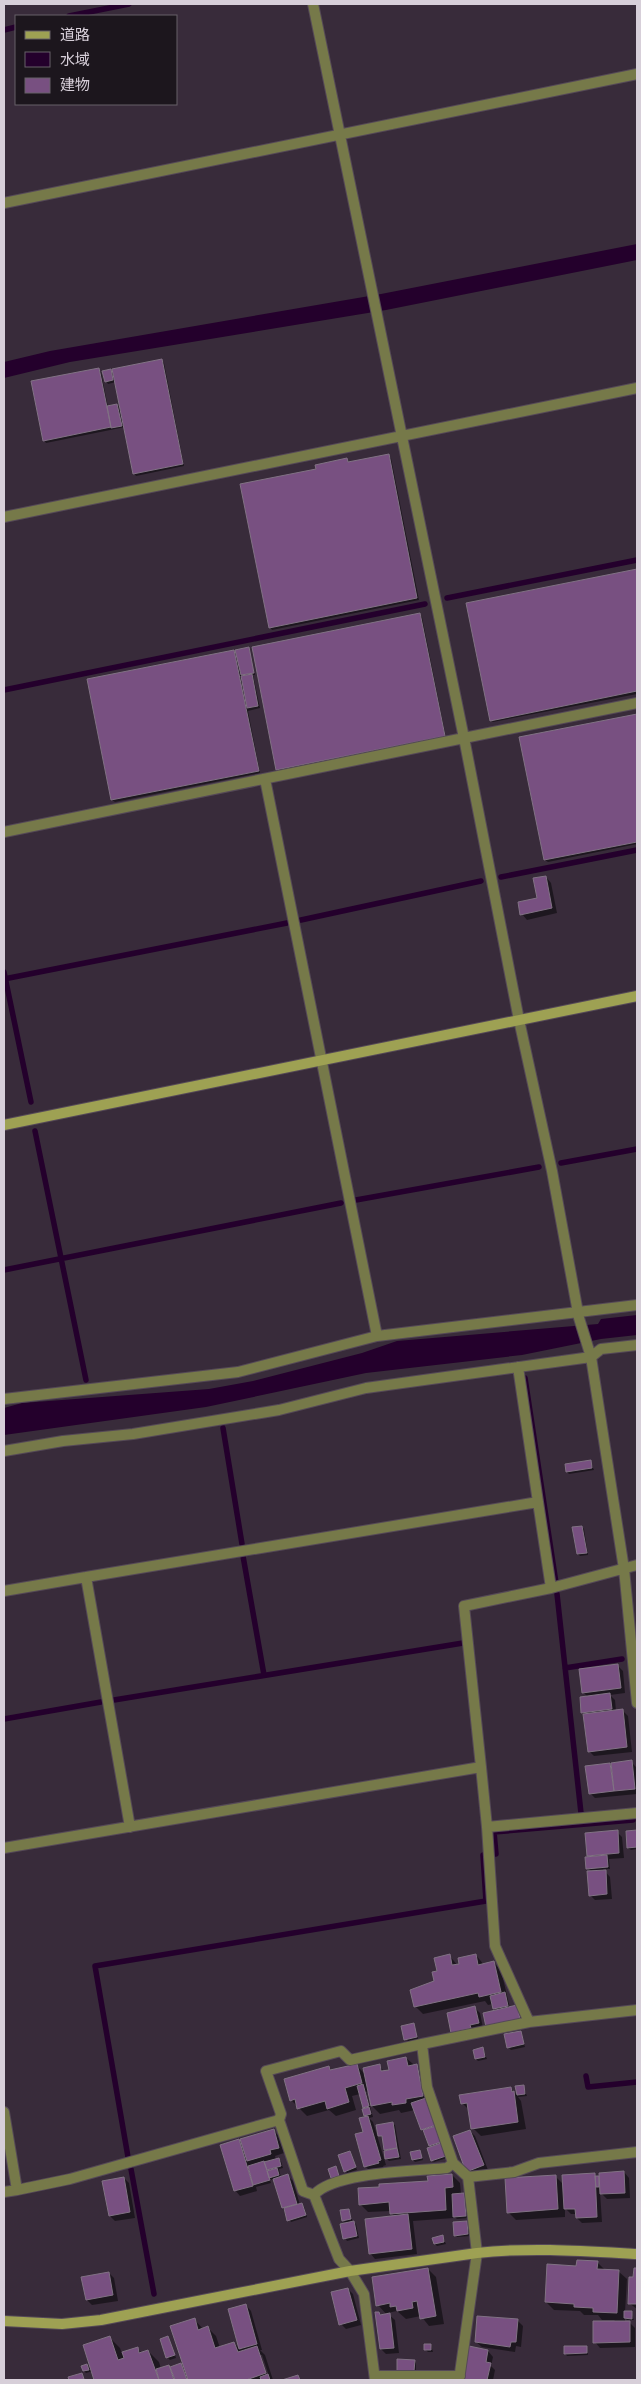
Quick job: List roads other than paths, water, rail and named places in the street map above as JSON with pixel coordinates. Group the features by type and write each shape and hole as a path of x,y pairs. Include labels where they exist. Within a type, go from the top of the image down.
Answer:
{"street":[{"path":"313,4 464,738 519,1020 552,1171 578,1314 589,1346 624,1569 637,1703"},
{"path":"4,203 637,74"},
{"path":"4,516 637,388"},
{"path":"4,832 637,702"},
{"path":"265,779 377,1336"},
{"path":"4,1125 637,996"},
{"path":"4,1399 238,1372 377,1336 578,1314 637,1304"},
{"path":"4,1451 63,1441 133,1434 279,1410 366,1388 591,1358 601,1349 637,1345"},
{"path":"518,1368 551,1588"},
{"path":"4,1591 538,1502"},
{"path":"529,2022 495,1946 487,1827 464,1606 551,1588 637,1565"},
{"path":"86,1577 130,1826"},
{"path":"4,1848 481,1767"},
{"path":"487,1827 637,1812"},
{"path":"314,2194 303,2191 279,2120 281,2114 266,2071 341,2051 350,2060 529,2022 637,2010"},
{"path":"422,2044 427,2087 453,2164 468,2176 514,2172 539,2163 564,2159 637,2152"},
{"path":"4,2112 17,2190"},
{"path":"4,2192 70,2179 279,2120"},
{"path":"314,2194 320,2188 362,2176 447,2168 453,2164"},
{"path":"314,2194 339,2260 350,2271 364,2294 375,2378 459,2378 476,2253 468,2176"},
{"path":"4,2321 62,2324 101,2320 350,2271 476,2253 496,2251 576,2251 637,2254"}],"water":[{"path":"637,244 637,260 386,310 70,362 4,378 4,362 50,351 381,294"},
{"path":"637,1315 637,1335 601,1339 522,1355 366,1373 206,1407 4,1435 4,1408 22,1403 209,1389 253,1381 362,1353 397,1341 598,1324 601,1319"}],"waterway":[{"path":"74,15 129,4"},
{"path":"4,30 15,27"},
{"path":"447,598 637,560"},
{"path":"4,690 425,604"},
{"path":"501,877 637,850"},
{"path":"301,920 481,881"},
{"path":"4,979 287,923"},
{"path":"4,972 31,1102"},
{"path":"35,1131 86,1380"},
{"path":"561,1163 637,1149"},
{"path":"356,1200 539,1167"},
{"path":"4,1270 341,1203"},
{"path":"525,1378 556,1583"},
{"path":"223,1428 242,1544"},
{"path":"243,1556 264,1675"},
{"path":"557,1594 581,1813"},
{"path":"114,1700 463,1643"},
{"path":"565,1668 622,1659"},
{"path":"4,1719 101,1702"},
{"path":"496,1854 494,1832 633,1820"},
{"path":"128,2157 95,1966 486,1901 483,1855"},
{"path":"586,2076 588,2087 637,2082"},
{"path":"131,2169 154,2294"}]}
